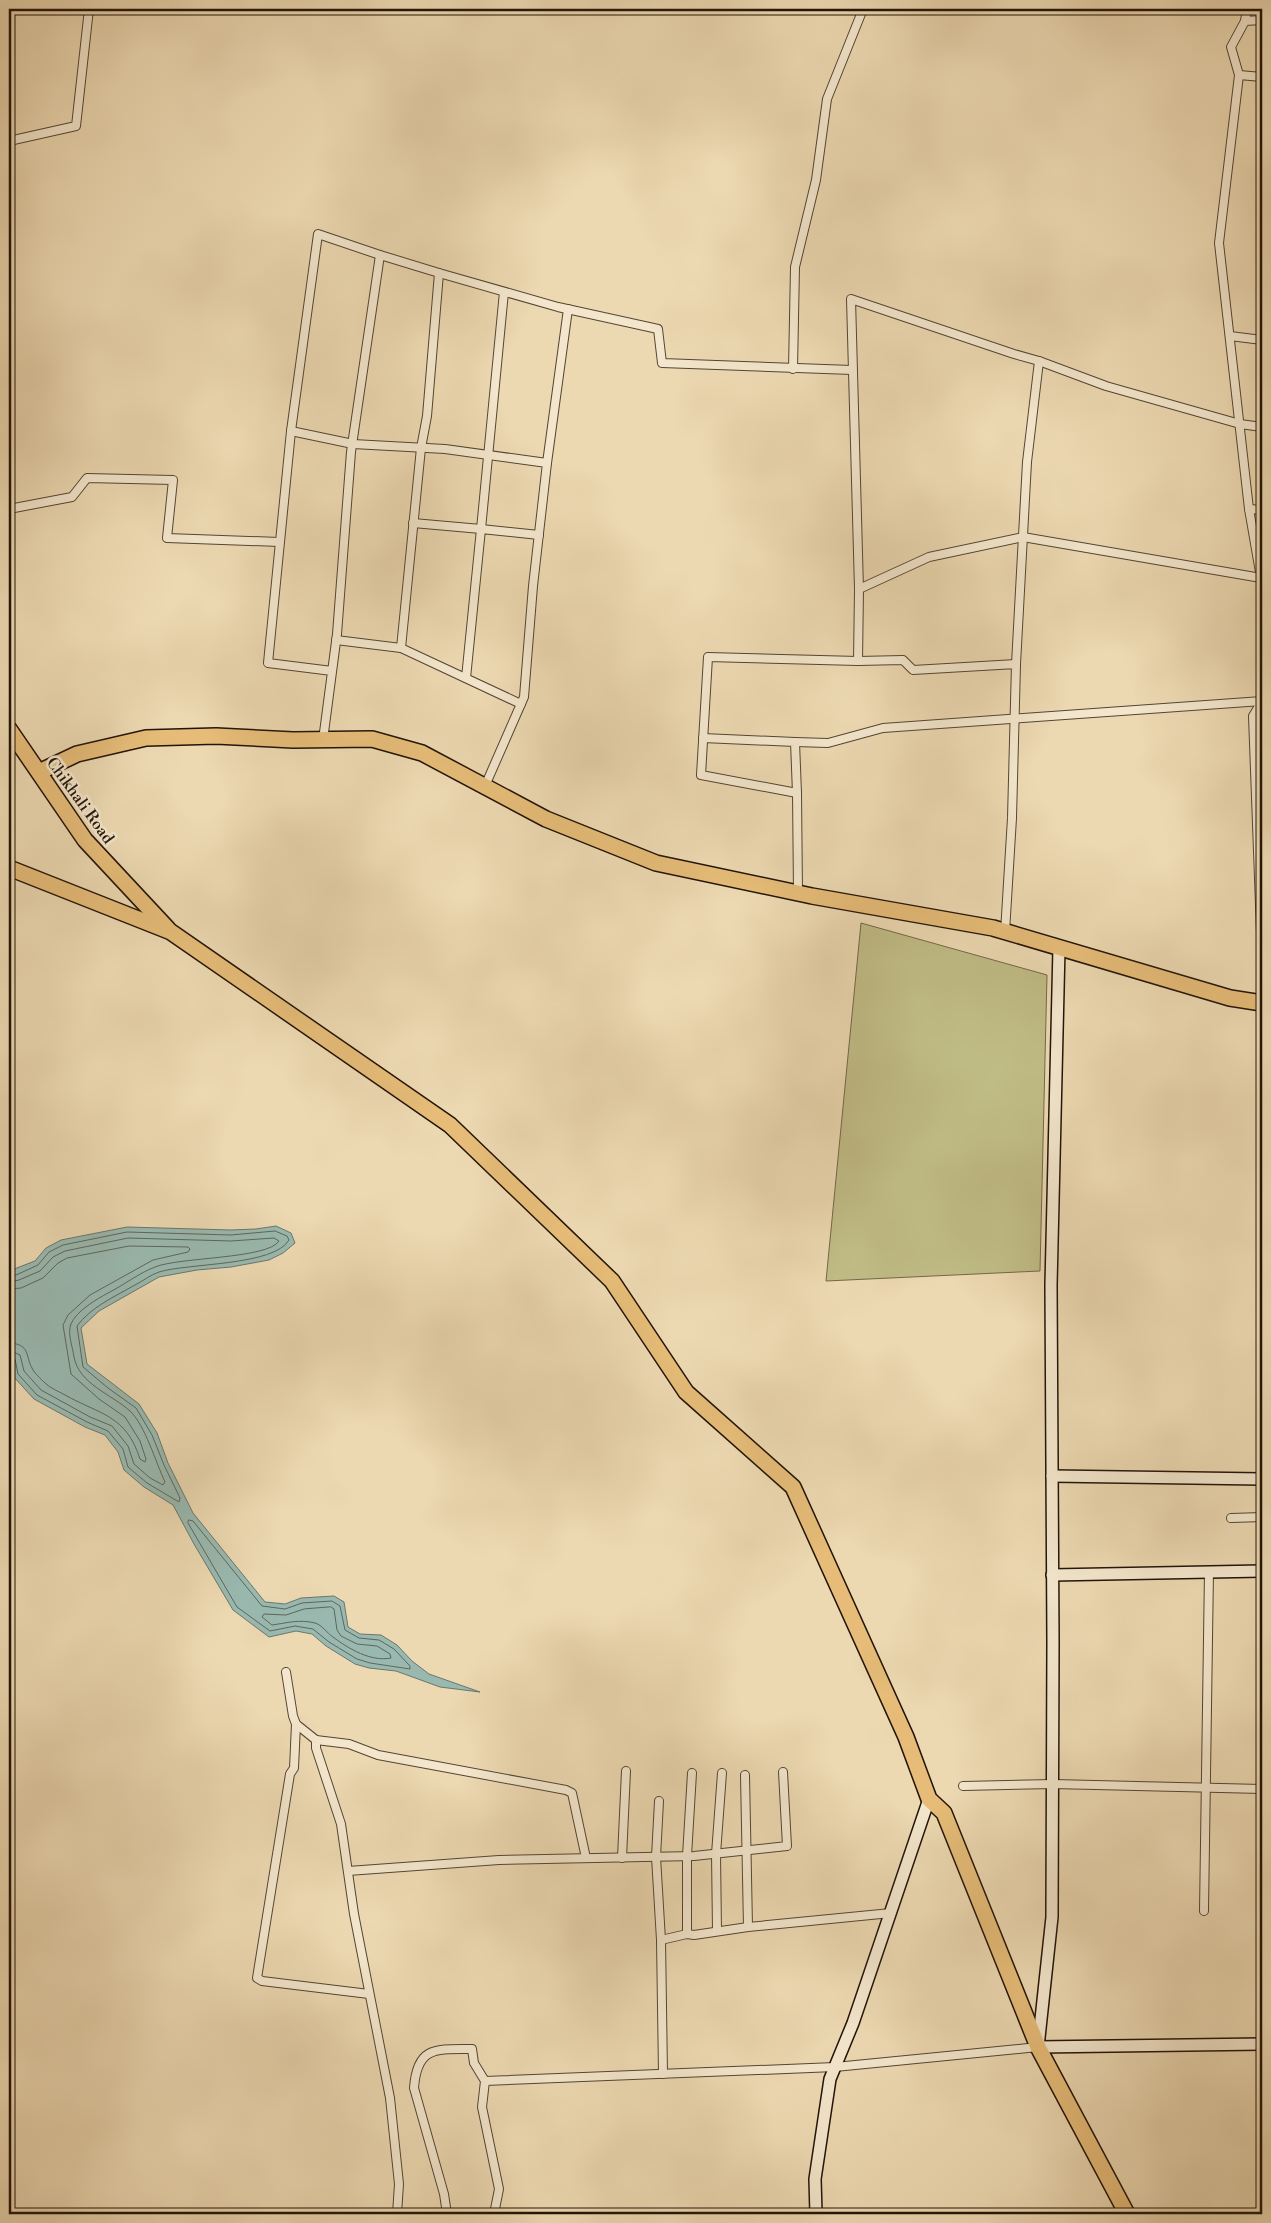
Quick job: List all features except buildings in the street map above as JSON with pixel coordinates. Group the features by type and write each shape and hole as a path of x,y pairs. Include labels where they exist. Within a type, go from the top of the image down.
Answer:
{"highway":[{"name":"Chikhali Road","path":"9,729 85,840 171,932"},
{"path":"39,772 77,754 146,738 216,736 323,740 372,739 422,753 546,819 656,863 798,893 1005,932 1230,998 1262,1003"},
{"path":"9,868 171,932 450,1124 612,1280 686,1392 793,1487 906,1737 930,1799 944,1813 1038,2048 1127,2214"}],"main road":[{"path":"1059,948 1051,1285 1052,1917 1038,2048 1262,2044"},
{"path":"1052,1476 1262,1479"},
{"path":"1052,1575 1262,1570"},
{"path":"816,2214 815,2179 830,2079 853,2023 930,1799"}],"street":[{"path":"9,141 76,126 89,9"},
{"path":"794,369 795,267 816,180 827,99 863,9"},
{"path":"1247,9 1245,21 1231,47 1239,76 1219,243 1249,509 1261,578 1262,614"},
{"path":"1245,21 1262,20"},
{"path":"1239,76 1262,77"},
{"path":"332,671 268,663 291,431 318,234 439,274 568,309 658,329 662,364 852,370"},
{"path":"323,740 336,640 352,444 380,256"},
{"path":"401,648 421,448 427,416 439,274"},
{"path":"466,678 504,292"},
{"path":"858,661 859,589 851,299 1038,361 1106,386 1240,424 1262,427"},
{"path":"485,786 524,697 539,535 568,309"},
{"path":"1230,336 1262,340"},
{"path":"1005,932 1012,818 1016,664 1027,462 1038,361"},
{"path":"291,431 352,444 421,448 548,463"},
{"path":"9,509 72,497 87,478 173,480 167,538 279,542"},
{"path":"1249,509 1262,510"},
{"path":"413,523 539,535"},
{"path":"859,589 929,557 1023,537 1261,578"},
{"path":"336,640 401,648 521,704"},
{"path":"797,793 701,775 708,657 858,661 903,660 913,670 1016,664"},
{"path":"1262,678 1262,701 1254,716 1262,959"},
{"path":"703,738 828,743 883,728 1262,701"},
{"path":"1254,716 1262,717"},
{"path":"796,742 798,893"},
{"path":"1231,1518 1262,1517"},
{"path":"1204,1911 1209,1571"},
{"path":"286,1672 296,1724 294,1768 290,1774 257,1978 262,1981 369,1994"},
{"path":"296,1724 316,1740 350,1744 378,1754 566,1790 572,1794 586,1858"},
{"path":"316,1740 316,1748 341,1824 369,1994 390,2098 399,2184 397,2214"},
{"path":"622,1858 626,1772"},
{"path":"717,1931 716,1854 722,1772"},
{"path":"348,1871 498,1860 687,1856 788,1846 784,1772"},
{"path":"687,1934 687,1856 692,1773"},
{"path":"745,1775 748,1927"},
{"path":"963,1786 1053,1784 1262,1789"},
{"path":"659,1801 656,1857 661,1940 663,2074"},
{"path":"661,1940 687,1934 891,1913"},
{"path":"486,2081 835,2067 1038,2048"},
{"path":"447,2214 444,2194 414,2088 415,2074 419,2062 431,2052 446,2049 472,2050 474,2063 486,2081 482,2107 499,2189 494,2214"}],"shaded area":[{"path":"861,923 1047,975 1040,1271 826,1281"}],"water":[{"path":"276,1226 291,1233 295,1243 283,1253 269,1260 159,1277 99,1311 81,1328 87,1364 139,1404 157,1433 168,1463 193,1513 265,1602 285,1604 301,1598 334,1596 344,1602 348,1627 360,1634 381,1635 397,1645 412,1661 429,1674 480,1692 440,1687 396,1671 369,1668 355,1664 326,1646 312,1634 296,1631 269,1637 233,1610 173,1505 144,1487 124,1470 118,1452 105,1435 85,1427 34,1399 13,1376 12,1362 9,1361 9,1271 35,1261 46,1248 61,1240 127,1227 231,1230"}]}
